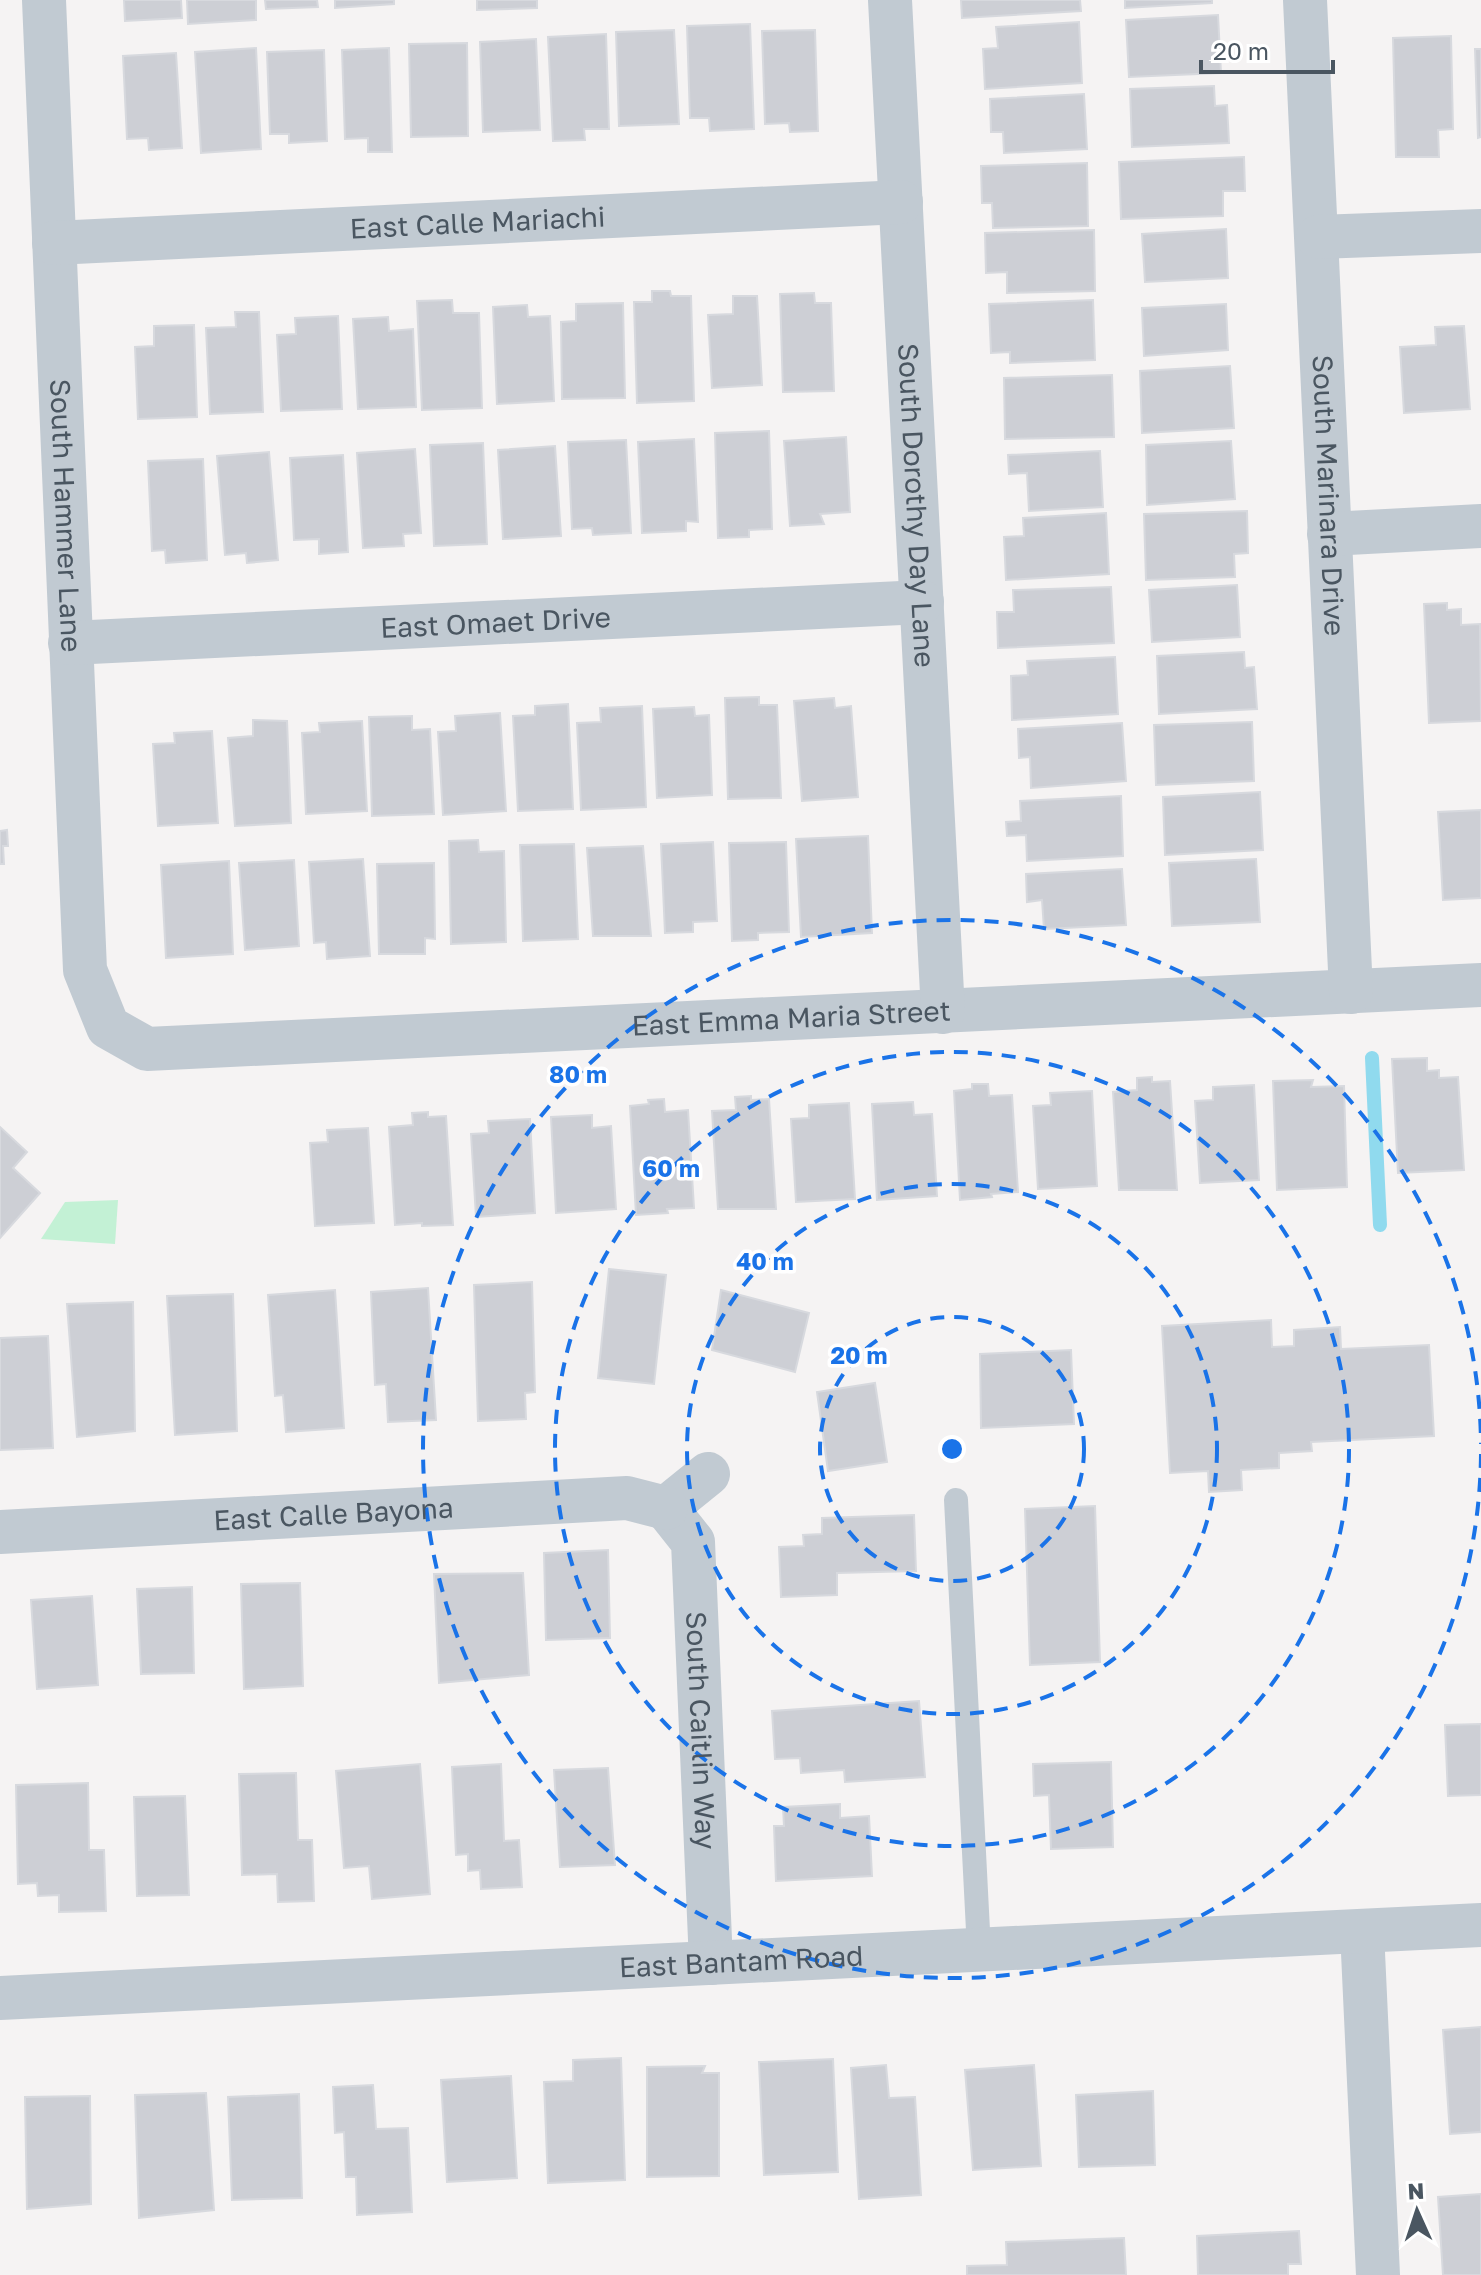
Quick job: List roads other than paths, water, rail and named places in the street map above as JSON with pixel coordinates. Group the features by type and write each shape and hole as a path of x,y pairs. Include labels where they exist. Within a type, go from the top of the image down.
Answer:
{"street":[{"name":"South Hammer Lane","path":"44,0 85,970 108,1027"},
{"name":"South Dorothy Day Lane","path":"890,0 943,1012"},
{"name":"South Marinara Drive","path":"1305,0 1351,992"},
{"name":"East Calle Mariachi","path":"54,243 901,202"},
{"path":"1318,237 1481,231"},
{"path":"1329,534 1481,526"},
{"name":"East Omaet Drive","path":"70,643 922,602"},
{"name":"East Emma Maria Street","path":"108,1027 147,1049 1481,985"},
{"path":"666,1508 708,1474"},
{"name":"East Calle Bayona","path":"0,1532 627,1498 666,1508"},
{"name":"South Caitlin Way","path":"666,1508 693,1542 711,1963"},
{"name":"East Bantam Road","path":"0,1998 1481,1925"},
{"path":"1362,1931 1378,2275"}],"lane":[{"path":"956,1500 979,1950"}],"waterway":[{"path":"1372,1058 1380,1225"}]}
